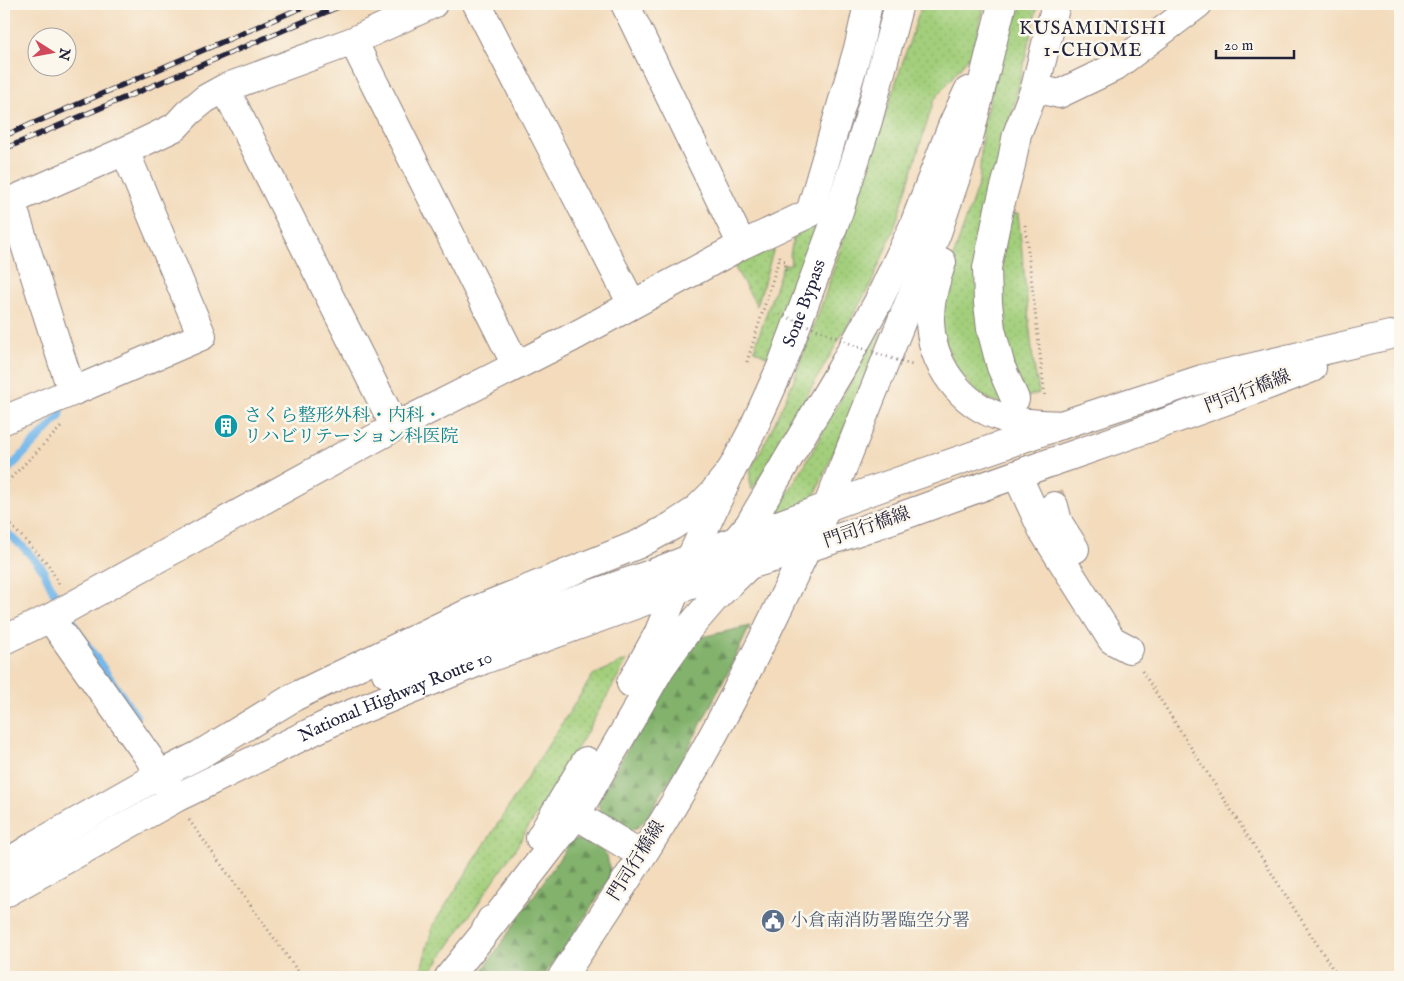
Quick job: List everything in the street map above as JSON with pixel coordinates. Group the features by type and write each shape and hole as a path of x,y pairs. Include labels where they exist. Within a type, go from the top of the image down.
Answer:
{"main road":[{"path":"68,394 8,202 125,152 175,127 205,99 224,88 353,41 433,4"},
{"path":"477,4 632,304"},
{"path":"625,4 742,244"},
{"path":"4,640 61,612 395,427 516,366 742,244 810,213 868,4"},
{"path":"199,754 292,716 469,638 651,574 690,558 749,539 807,548 828,507 933,242 968,142 1002,4"},
{"path":"1015,399 1001,367 992,329 988,303 987,268 1017,134 1035,88 1056,4"},
{"path":"1035,88 1059,94 1113,68 1198,4"},
{"name":"Sone Bypass","path":"676,590 732,468 781,368 839,211 868,121 898,7"},
{"path":"568,810 585,763 658,634 676,590 749,539 878,302 913,228 952,126 995,30"},
{"path":"353,41 516,366"},
{"path":"224,88 395,427"},
{"path":"968,142 964,198 932,296 931,335 937,356 955,388 971,402 987,412 1004,419 1032,424 1061,425"},
{"path":"4,420 202,336 125,152"},
{"name":"門司行橋線","path":"749,539 796,526 828,507 864,493 1202,379 1395,334"},
{"name":"門司行橋線","path":"562,977 685,786 735,694 807,548 881,524 1252,392 1395,334"},
{"path":"449,977 483,935 568,810 660,669 695,621 714,599 749,566 749,539 735,500 732,486 732,468"},
{"path":"4,865 34,846 199,754 294,697 466,614 640,544 695,511 732,468"},
{"path":"1017,475 1043,531 1112,640 1129,649"},
{"path":"1054,506 1058,522 1127,634 1129,649"},
{"path":"749,539 749,566"},
{"name":"National Highway Route 10","path":"4,894 176,798 336,720 483,660 676,590 807,548"},
{"path":"749,566 771,580 781,602"},
{"path":"638,604 647,607 654,613 658,620 658,634"},
{"path":"61,612 159,775 176,798"},
{"path":"568,810 642,855"}],"path":[{"path":"1024,219 1045,400"},
{"path":"746,362 782,251"},
{"path":"780,314 862,348 912,365"},
{"path":"4,486 68,419 68,394"},
{"path":"4,518 48,564 61,612"},
{"path":"1129,649 1338,977"},
{"path":"176,798 184,814 302,977"}],"green space":[{"path":"922,4 985,4 972,53 934,100 894,229 871,284 752,490 750,471 771,431 793,382 822,304"},
{"path":"1016,4 1038,4 984,232 1003,405 978,394 957,370 940,331 947,275 979,182 983,123"},
{"path":"1018,213 1033,360 1039,393 1022,399 996,307 1007,214"},
{"path":"819,220 796,289 768,357 754,350 783,265 791,264 790,255 795,228"},
{"path":"777,238 757,306 731,261"},
{"path":"878,332 882,333 853,407 812,502 781,512 779,508"},
{"path":"750,626 687,751 646,819 638,827 628,831 607,823 601,815 598,801 670,673 697,638"},
{"path":"627,660 583,739 514,851 437,963 425,977 419,977 433,925 593,675"},
{"path":"572,840 588,843 601,850 606,854 610,868 609,879 579,927 543,977 478,977"}],"waterway":[{"path":"4,474 60,416 61,411"},
{"path":"4,530 42,568 55,595"},
{"path":"71,615 75,627 136,716"}],"tunnel":[{"path":"1021,415 1054,506"}],"railway":[{"path":"4,136 310,4"},
{"path":"4,149 345,4"}],"place":[{"name":"さくら整形外科・内科・ リハビリテーション科医院","path":"226,426"},
{"name":"小倉南消防署臨空分署","path":"773,921"}],"district":[{"name":"KUSAMINISHI 1-CHOME","path":"1093,40"}]}
